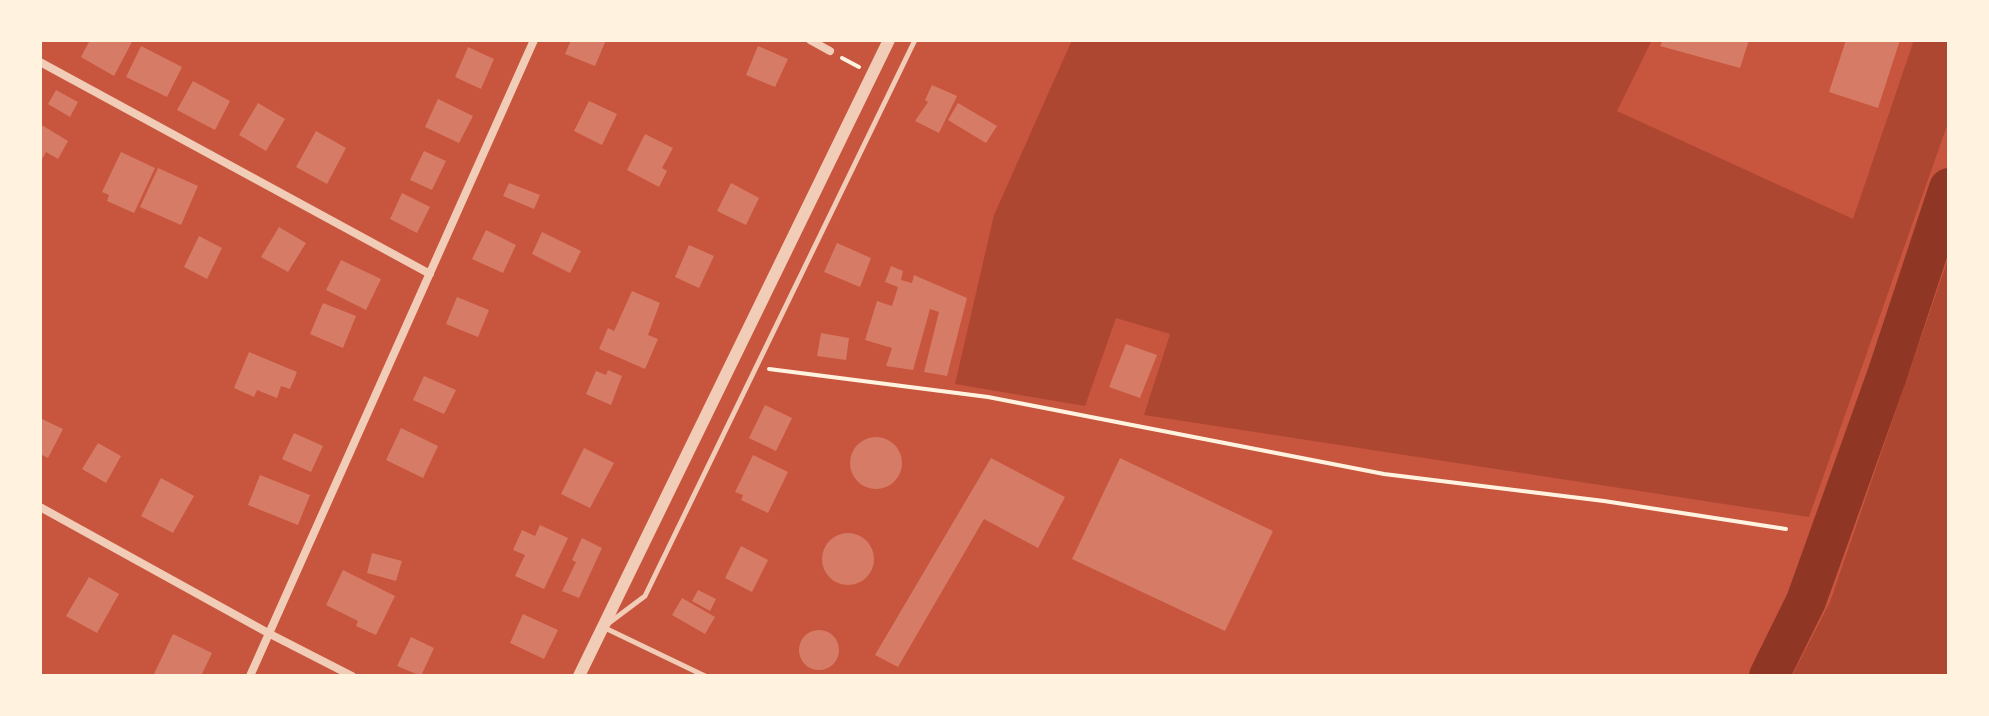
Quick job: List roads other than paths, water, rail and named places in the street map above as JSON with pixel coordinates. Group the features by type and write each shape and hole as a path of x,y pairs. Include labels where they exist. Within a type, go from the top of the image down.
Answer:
{"street":[{"path":"250,676 534,40"},
{"path":"810,40 830,51"},
{"path":"579,676 889,40"},
{"path":"40,62 430,274"},
{"path":"40,507 352,676"}],"lane":[{"path":"705,676 603,627 645,596 915,40"}],"waterway":[{"path":"1769,676 1806,601 1887,375 1949,188"}]}
